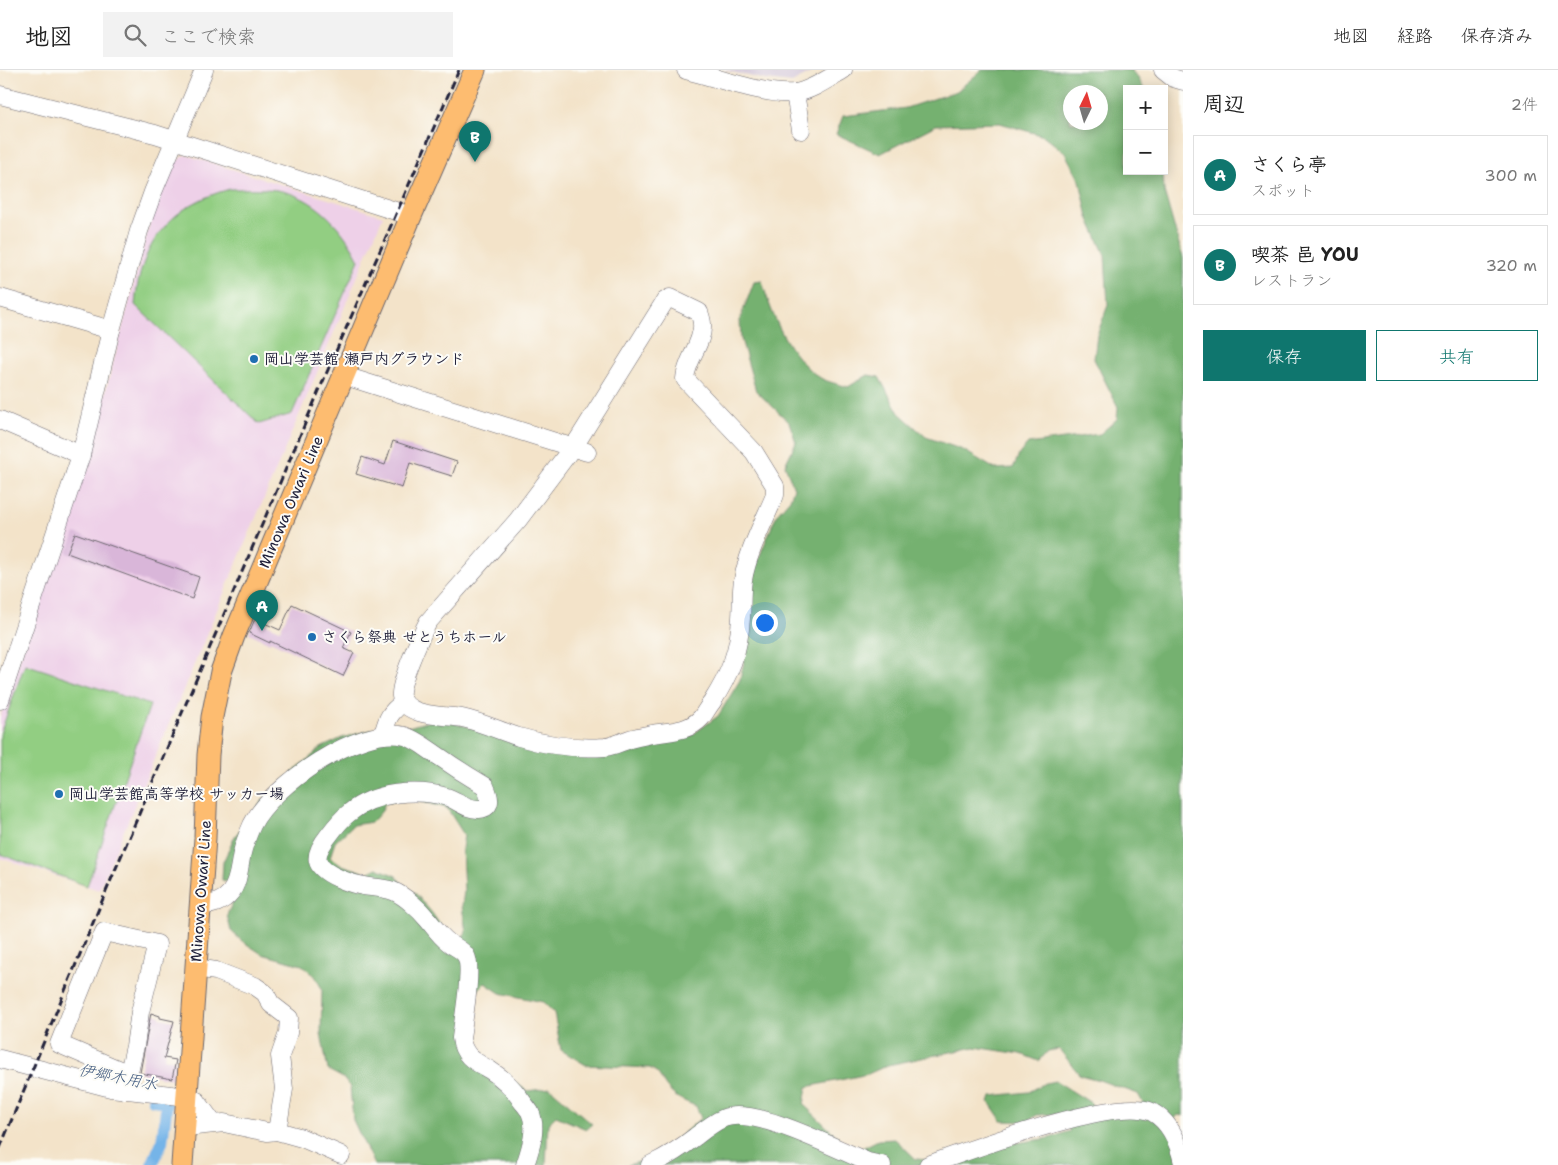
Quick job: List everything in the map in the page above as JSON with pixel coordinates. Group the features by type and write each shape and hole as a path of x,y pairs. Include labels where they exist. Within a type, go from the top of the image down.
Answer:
{"main road":[{"name":"Minowa Owari Line","path":"182,1165 188,1098 209,745 212,717 221,672 234,636 411,216 475,70"}],"street":[{"path":"0,700 4,673 81,455 111,330 139,231 153,192 204,70"},
{"path":"686,70 770,92 795,93 809,88 843,70"},
{"path":"1163,70 1173,78 1183,82"},
{"path":"795,93 801,130"},
{"path":"0,96 155,134 175,142 411,216"},
{"path":"0,298 111,330"},
{"path":"670,298 698,312 702,324 701,334 686,370 686,379 754,452 775,486 775,495 746,565 742,582 742,617 734,660 723,685 701,718 689,727 678,731 628,739 615,746 578,747 521,738 463,718 428,715 412,710 404,702 401,696 403,684 421,635 428,622 579,450 665,301 670,298"},
{"path":"345,376 579,450"},
{"path":"0,420 81,455"},
{"path":"383,735 392,711 404,702"},
{"path":"200,905 221,901 231,893 236,881 242,851 252,824 271,797 321,758 356,742 383,735 407,736 485,786 490,796 489,802 485,807 478,809 467,807 448,798 425,793 402,793 384,796 362,804 339,822 327,837 319,851 317,861 320,868 345,881 394,891 426,918 447,942 466,955 468,977 461,1038 462,1047 469,1058 492,1072 514,1089 530,1112 533,1127 531,1146 525,1165"},
{"path":"127,1082 140,1012 157,944 104,932 59,1044 127,1082 197,1101 213,1123"},
{"path":"196,968 216,971 255,986 265,993 271,1004 289,1018 288,1033 280,1056 284,1089 277,1131"},
{"path":"0,1059 111,1088 127,1082"},
{"path":"928,1165 994,1142 1083,1116 1139,1109 1152,1112 1163,1121 1174,1135 1183,1163"},
{"path":"650,1165 669,1156 723,1118 735,1115 751,1116 774,1122 868,1162 882,1165"},
{"path":"186,1127 224,1123 266,1132 277,1131 302,1138 341,1155"}],"shaded area":[{"path":"723,70 816,70 792,83 766,80"},
{"path":"186,155 383,216 99,890 0,858 0,717 89,455 153,210 173,163"}],"green space":[{"path":"982,70 1131,70 1142,85 1123,85 1123,175 1163,175 1164,191 1183,258 1183,1116 1178,1115 1171,1123 1179,1165 628,1165 648,1158 658,1152 701,1118 696,1106 674,1095 665,1086 659,1075 650,1068 586,1065 561,1050 554,1013 543,1002 500,993 485,983 476,992 471,1040 483,1059 527,1091 550,1088 592,1124 586,1129 556,1116 548,1124 546,1165 374,1165 353,1120 350,1087 343,1078 328,1070 321,1034 322,989 315,976 302,965 262,954 231,931 227,915 238,890 235,884 222,880 223,862 235,836 268,794 321,748 342,738 371,730 398,730 436,719 588,755 622,752 644,744 689,737 718,716 740,680 749,639 753,582 758,560 777,514 790,499 794,488 785,465 796,442 789,422 756,391 741,339 740,319 754,282 762,281 776,321 790,347 798,358 819,377 848,387 868,375 879,377 899,413 926,437 963,450 995,469 1013,468 1020,453 1028,444 1100,434 1117,419 1118,407 1094,359 1097,335 1108,305 1105,255 1088,217 1080,181 1065,153 1044,136 1000,123 936,125 880,154 836,134 843,116 906,108 957,91","holes":["410,799 447,808 464,835 462,849 464,891 462,906 466,932 462,938 448,936 416,894 403,885 396,876 377,868 367,873 339,864 330,857 335,842 353,825 372,822 381,812 385,803","975,1047 1021,1054 1039,1061 1048,1051 1059,1049 1080,1075 1138,1094 1143,1103 1097,1119 1091,1103 1056,1081 1045,1083 1029,1092 991,1096 989,1102 1002,1121 1027,1122 1037,1115 1058,1114 1070,1131 1050,1138 928,1160 916,1159 895,1139 878,1140 860,1149 848,1147 804,1105 807,1087 868,1074 888,1065"]},
{"name":"岡山学芸館 瀬戸内グラウンド","path":"230,189 277,190 303,199 315,206 336,225 359,260 292,414 259,424 135,305 138,283 144,263 151,245 162,230 175,216 191,205"},
{"name":"岡山学芸館高等学校 サッカー場","path":"25,664 150,705 87,886 0,854 0,734"}],"building":[{"path":"393,441 457,462 452,476 410,463 402,488 356,474 362,457 385,465"},
{"path":"75,533 199,577 192,599 67,553"},
{"name":"さくら祭典 せとうちホール","path":"292,604 351,632 343,648 354,653 343,676 249,633 255,619 280,630"},
{"path":"151,1013 160,1016 160,1018 174,1021 164,1058 176,1060 172,1079 140,1073"}],"waterway":[{"name":"伊郷木用水","path":"152,1165 162,1142 167,1102 153,1100"}],"railway":[{"path":"0,1148 102,901 327,372 459,70"}],"place":[{"name":"喫茶 邑 YOU","path":"475,162"},
{"name":"岡山学芸館 瀬戸内グラウンド","path":"254,359"},
{"name":"さくら亭","path":"262,631"},
{"name":"さくら祭典 せとうちホール","path":"312,637"},
{"name":"岡山学芸館高等学校 サッカー場","path":"59,794"}]}
